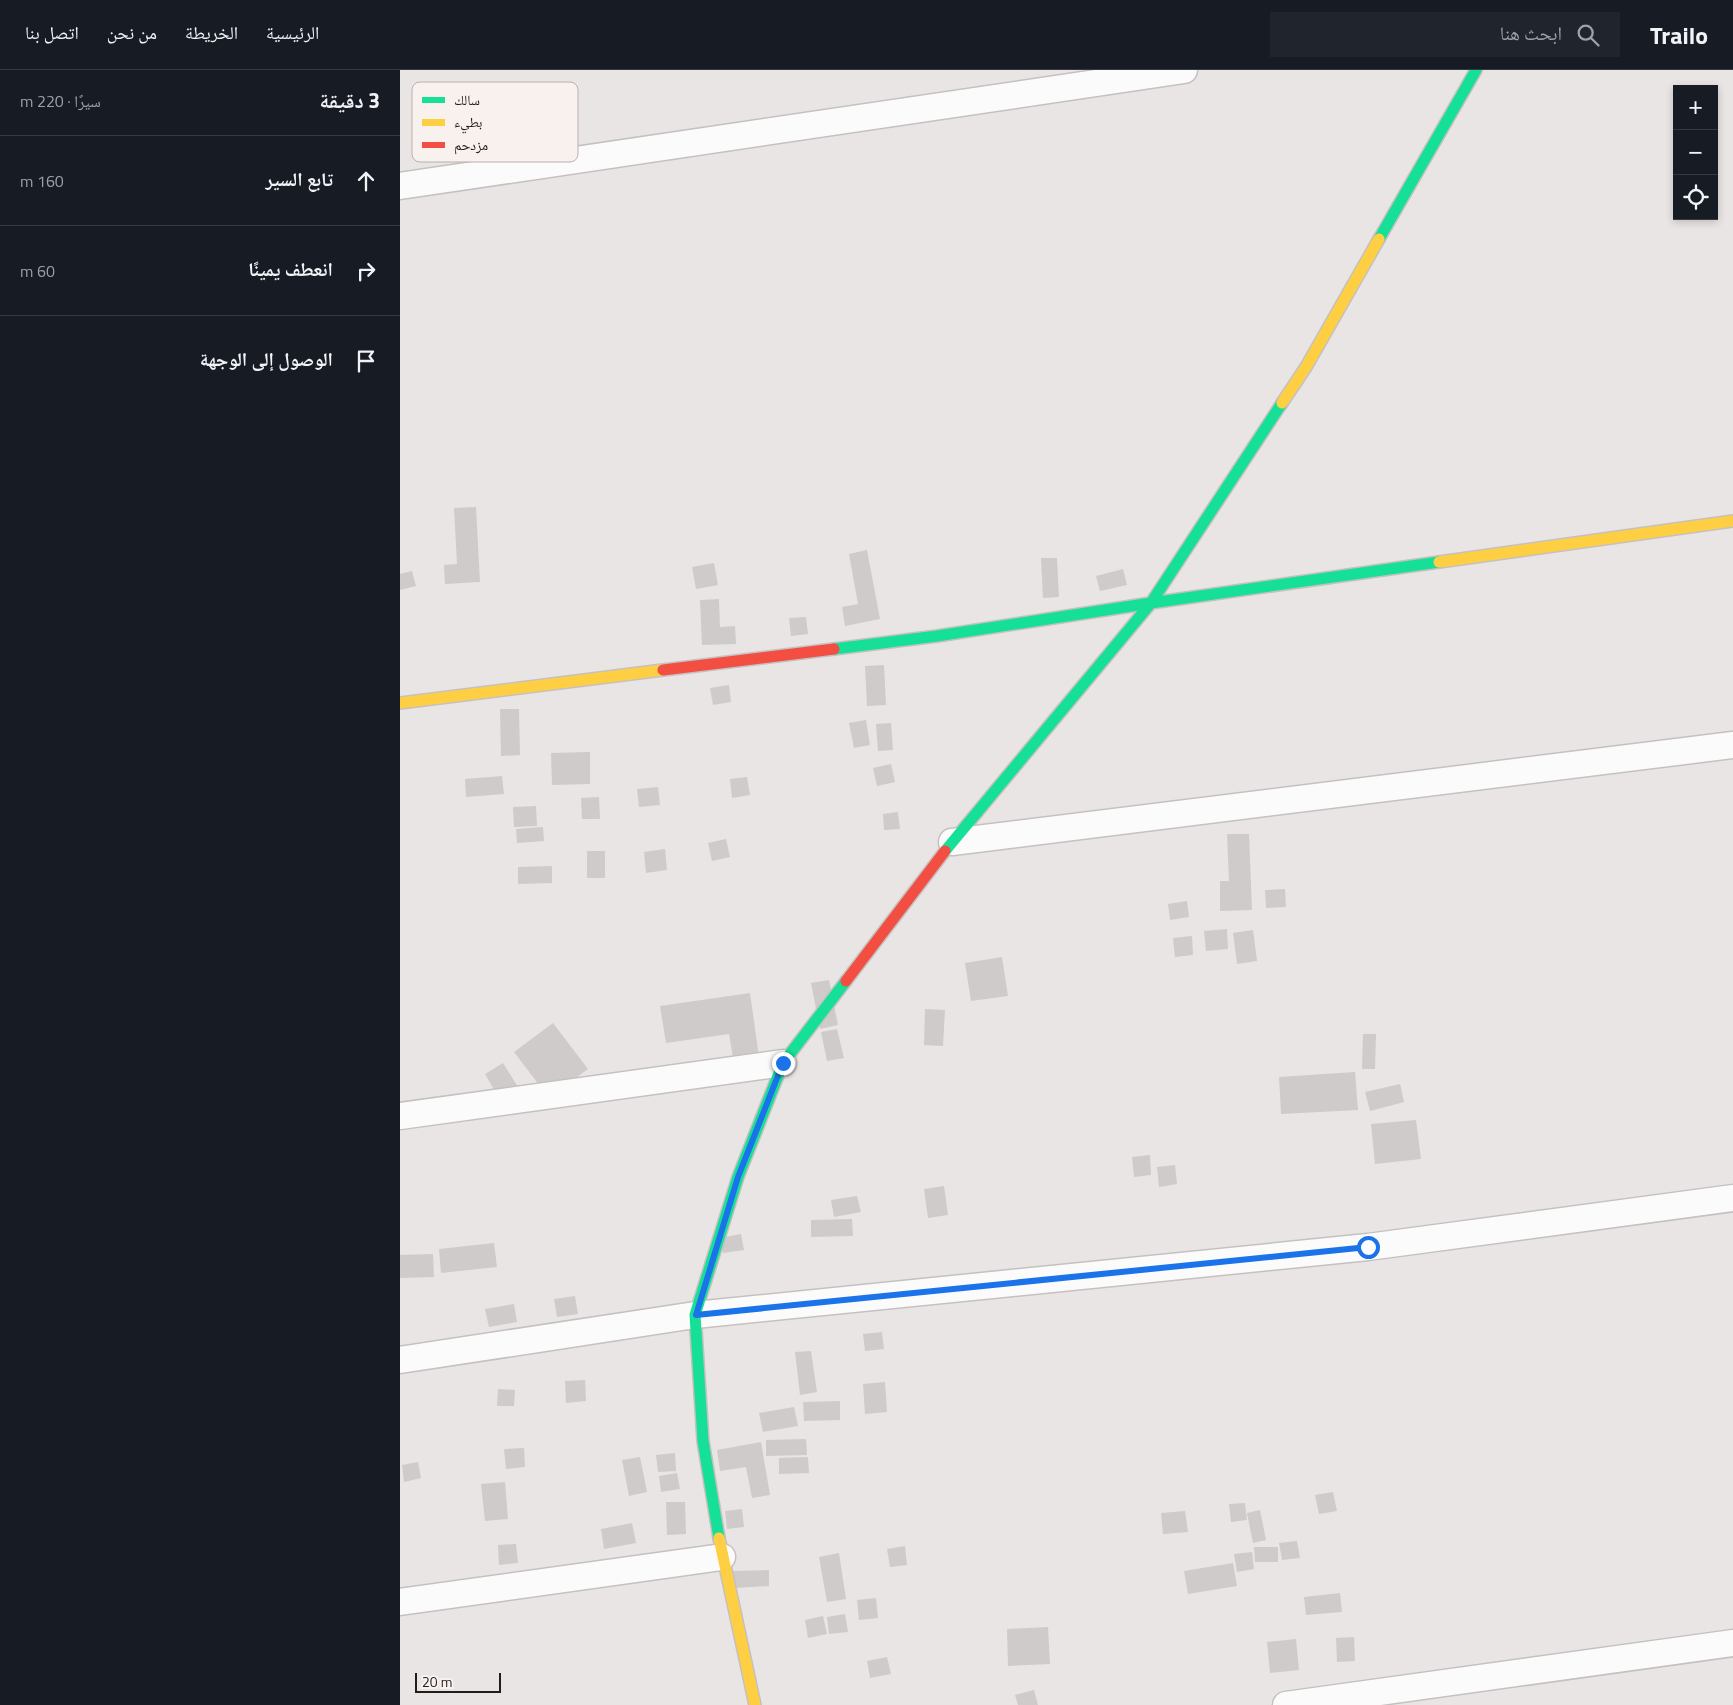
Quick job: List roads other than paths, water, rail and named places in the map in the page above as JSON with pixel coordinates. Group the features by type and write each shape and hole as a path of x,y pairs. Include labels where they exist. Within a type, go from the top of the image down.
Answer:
{"street":[{"path":"578,160 1184,70"},
{"path":"755,1705 722,1557 703,1440 696,1315 738,1177 783,1063 952,842 1151,603 1306,367 1476,70"},
{"path":"400,186 562,162"},
{"path":"400,703 937,636 1151,603 1733,521"},
{"path":"952,842 1733,745"},
{"path":"400,1116 783,1063"},
{"path":"400,1360 696,1315 1368,1247 1733,1198"},
{"path":"400,1602 722,1557"},
{"path":"1286,1705 1733,1643"}]}
